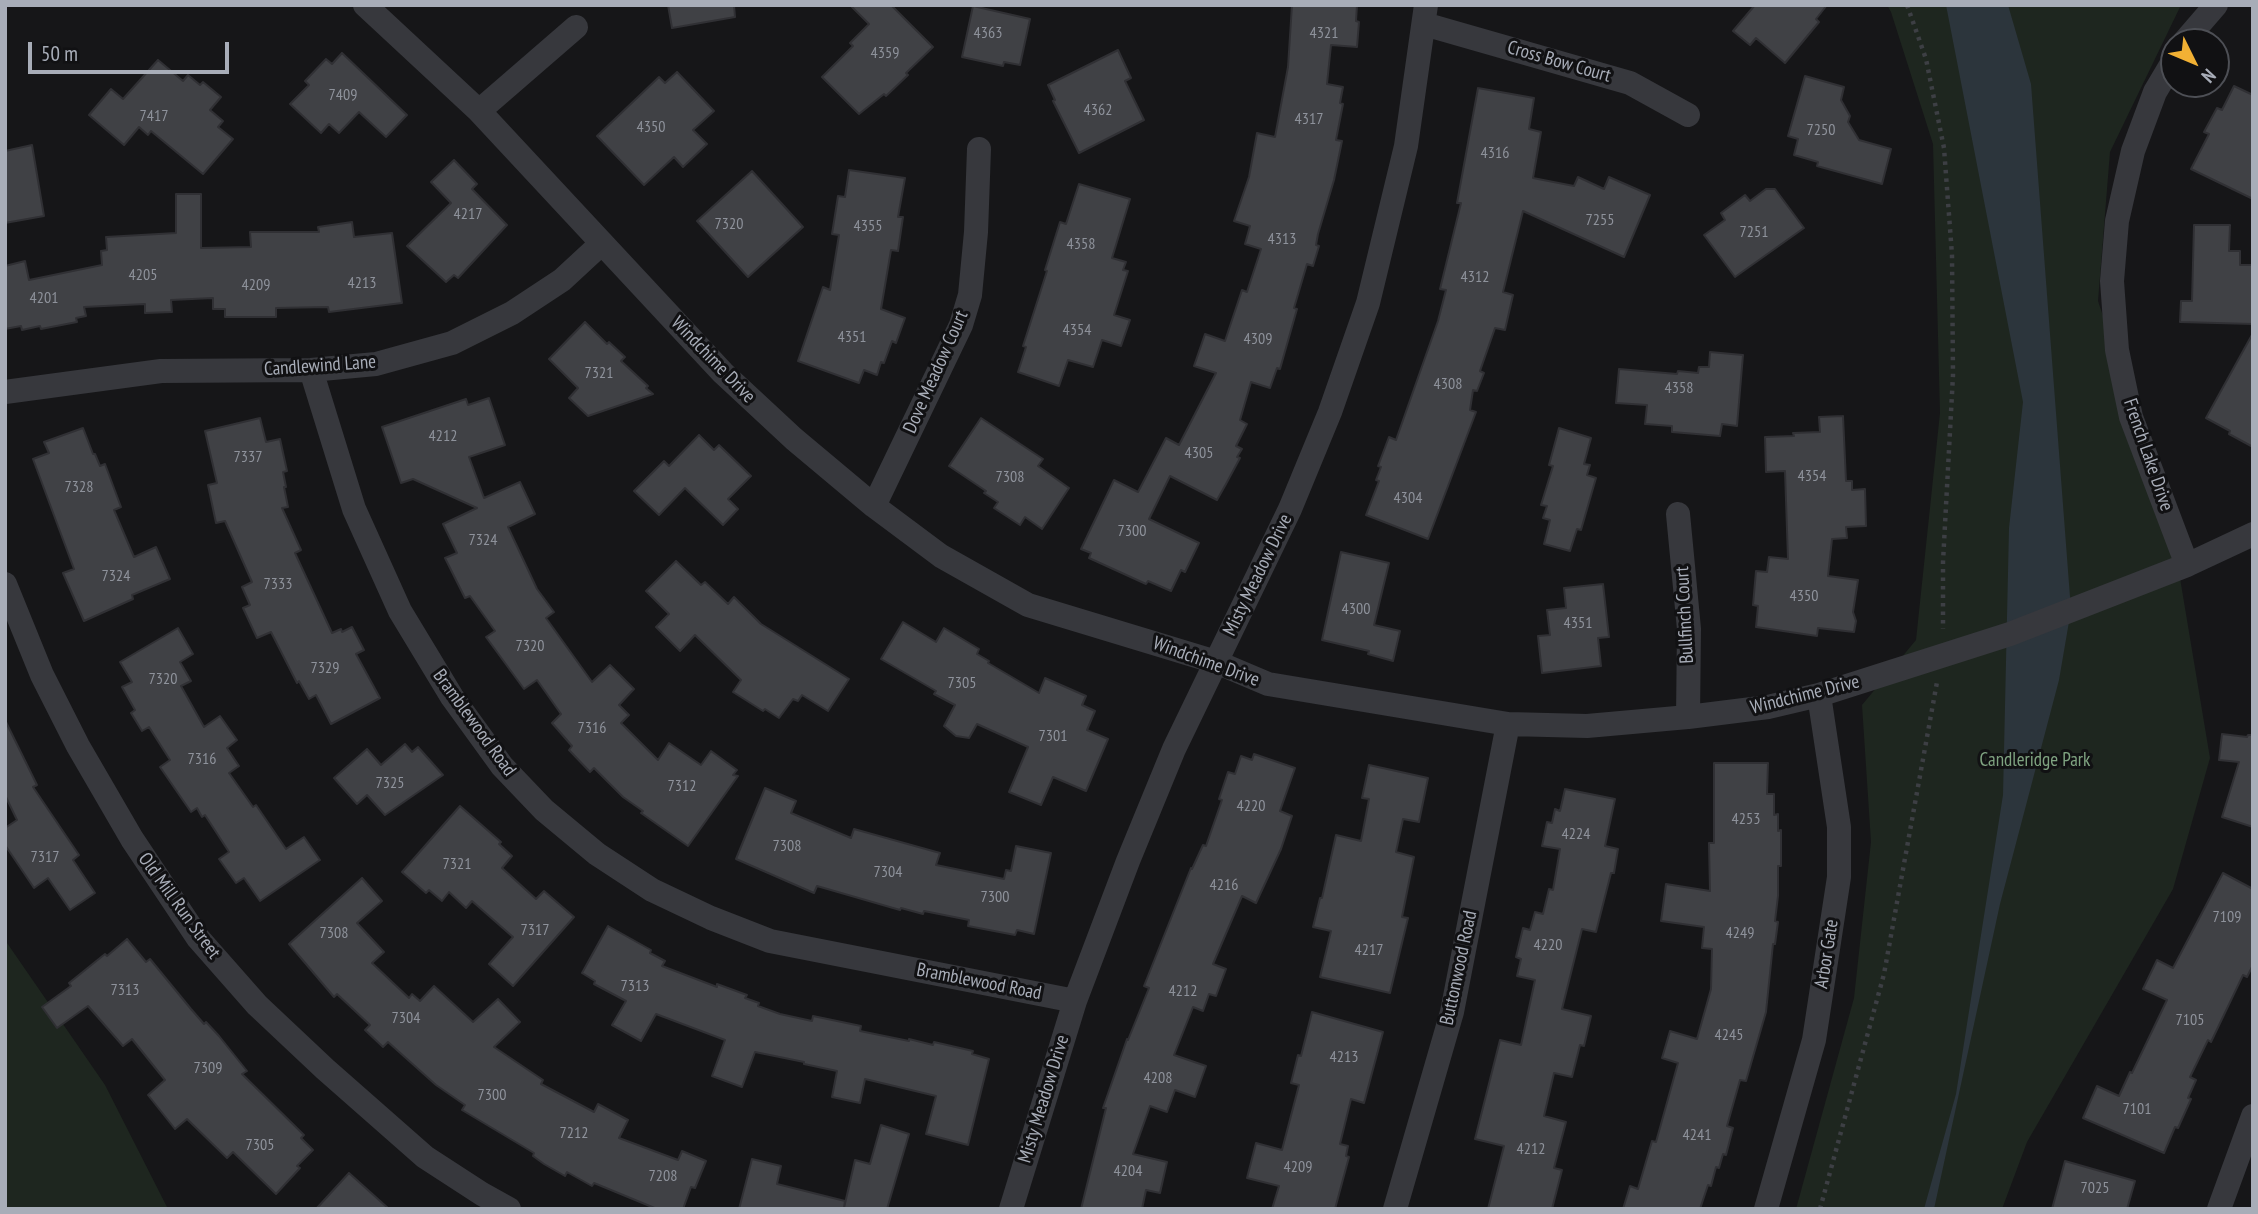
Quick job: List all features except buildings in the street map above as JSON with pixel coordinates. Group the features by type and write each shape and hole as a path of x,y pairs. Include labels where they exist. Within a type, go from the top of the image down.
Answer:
{"street":[{"name":"Windchime Drive","path":"365,5 478,111 723,373 794,439 874,506 941,556 1028,605 1216,662 1268,684 1508,724 1587,726 1768,707 1818,695 2010,634 2187,565 2253,534"},
{"path":"2196,28 2216,5"},
{"name":"Cross Bow Court","path":"1425,14 1630,83 1688,115"},
{"name":"Misty Meadow Drive","path":"1011,1209 1075,1001 1128,861 1174,749 1290,509 1329,412 1368,303 1406,146 1425,14"},
{"path":"478,111 576,27"},
{"name":"French Lake Drive","path":"2160,84 2133,151 2117,222 2112,281 2117,350 2131,417 2187,565"},
{"name":"Dove Meadow Court","path":"874,506 961,325 970,295 976,232 979,149"},
{"name":"Candlewind Lane","path":"5,392 161,371 311,370 376,364 452,343 522,307 562,280 602,243"},
{"name":"Bramblewood Road","path":"311,370 354,509 400,611 452,697 502,766 544,810 597,854 652,890 770,942 1075,1001"},
{"name":"Bullfinch Court","path":"1678,514 1689,629 1688,717"},
{"name":"Old Mill Run Street","path":"5,584 42,675 78,746 132,839 198,938 257,1006 425,1157 479,1201 509,1209"},
{"name":"Arbor Gate","path":"1766,1209 1814,1040 1839,877 1839,827 1818,695"},
{"name":"Buttonwood Road","path":"1395,1209 1452,1012 1508,724"},
{"path":"2219,1209 2253,1115"}],"path":[{"path":"1820,1209 1884,974 1942,655 1943,562 1953,375 1952,255 1944,148 1926,59 1907,5"}],"green space":[{"name":"Candleridge Park","path":"1887,5 2181,5 2170,28 2160,28 2160,48 2110,152 2098,301 2170,518 2210,758 2173,889 2027,1142 2002,1209 1796,1209 1854,998 1871,842 1862,705 1916,640 1940,413 1933,144"},
{"path":"5,940 105,1085 168,1209 5,1209"}],"shaded area":[{"path":"1946,5 2008,5 2031,84 2071,610 2059,680 2000,904 1934,1209 1924,1209 1956,1094 2003,795 2009,528 2023,402"}]}
